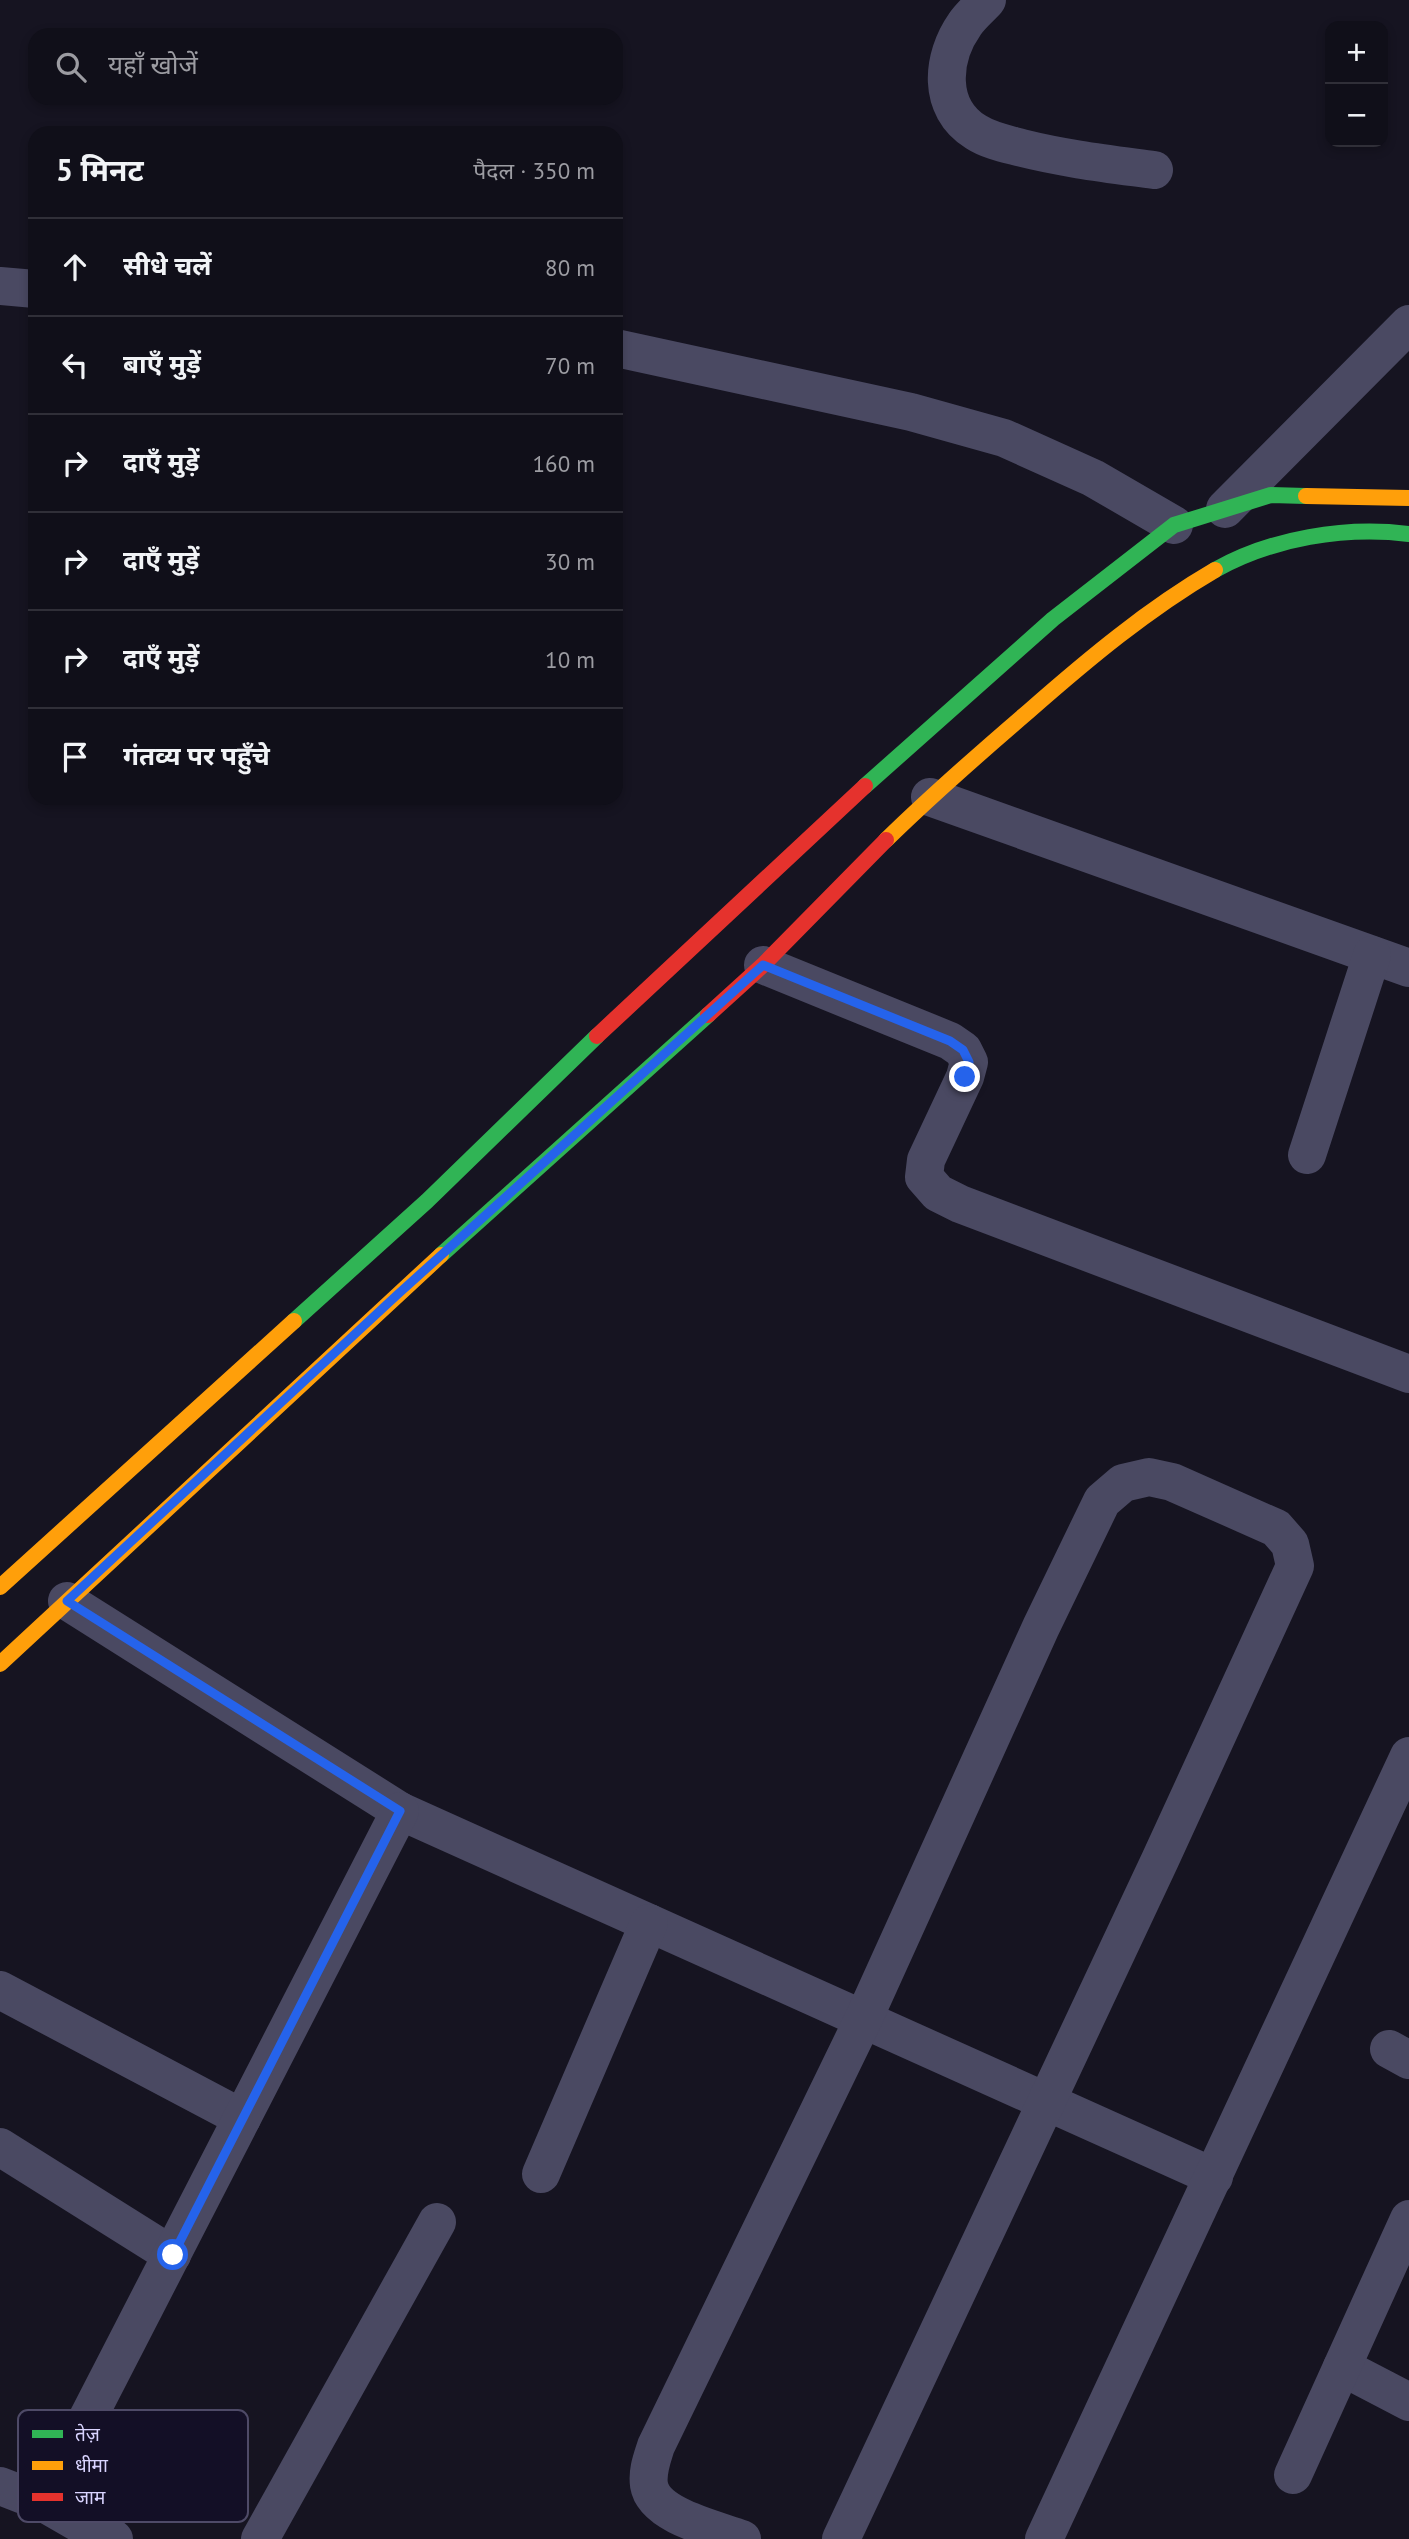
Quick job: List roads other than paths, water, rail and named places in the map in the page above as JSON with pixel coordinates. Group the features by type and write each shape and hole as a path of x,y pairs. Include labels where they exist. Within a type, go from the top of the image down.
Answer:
{"main road":[{"path":"0,1587 427,1201 601,1032 854,796 1053,619 1174,525 1270,495 1409,498"},
{"path":"0,1664 397,1295 763,965 930,797 1081,666 1179,591 1237,558 1307,537 1385,531 1409,534"}],"street":[{"path":"987,0 965,24 951,51 944,81 950,102 962,120 976,132 998,142 1058,157 1154,170"},
{"path":"0,286 28,288"},
{"path":"1226,509 1409,324"},
{"path":"623,350 911,412 1004,438 1093,478 1174,525"},
{"path":"930,797 1409,968"},
{"path":"1307,1155 1372,955"},
{"path":"763,965 950,1041 963,1050 969,1062 965,1077 926,1160 924,1177 938,1193 960,1204 1409,1374"},
{"path":"742,2539 672,2513 656,2502 649,2487 649,2468 656,2446 863,2020 1041,1627 1102,1501 1124,1483 1149,1477 1183,1487 1276,1528 1290,1544 1296,1566 841,2539"},
{"path":"67,1601 400,1811 1214,2177"},
{"path":"1044,2539 1409,1756"},
{"path":"92,2410 400,1811"},
{"path":"541,2174 649,1923"},
{"path":"0,1990 242,2118"},
{"path":"0,2147 173,2255"},
{"path":"260,2539 437,2222"},
{"path":"1293,2475 1408,2225"},
{"path":"1342,2367 1409,2402"},
{"path":"0,2486 18,2493"},
{"path":"74,2522 96,2536"}]}
